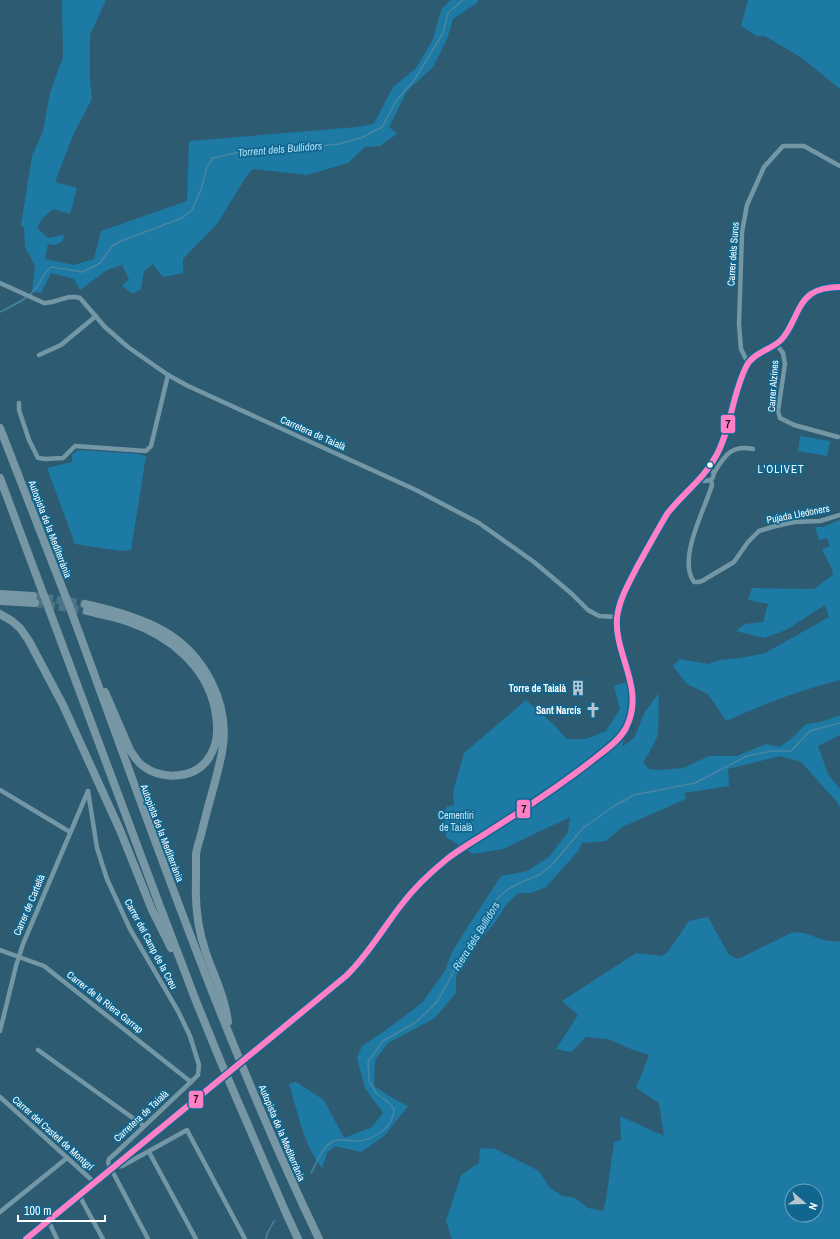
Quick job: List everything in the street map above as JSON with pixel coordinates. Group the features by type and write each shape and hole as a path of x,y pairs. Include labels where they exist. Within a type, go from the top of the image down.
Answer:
{"highway":[{"name":"Autopista de la Mediterrània","path":"0,428 82,642 170,881 230,1034 299,1196 319,1239"},
{"path":"0,478 196,1001 298,1239"},
{"path":"0,594 34,600 0,601"},
{"path":"82,642 119,721 130,750 142,766 156,774 180,776 190,773 204,764 209,758 216,741 217,720 214,704 206,684 193,663 173,646 153,633 128,622 86,608 112,610 163,630 179,641 192,653 208,675 217,692 224,729 223,745 219,767 207,807 196,853 196,905 199,926 206,952 226,1007 230,1034"},
{"path":"0,614 20,628 29,641 63,705 120,830 152,910 196,1001"}],"street":[{"name":"Carrer dels Suros","path":"748,363 741,349 739,324 742,232 747,205 764,167 783,146 804,146 840,166"},
{"name":"Carretera de Taialà","path":"0,283 44,304 77,297 86,304 118,340 140,357 168,375 188,386 416,490 479,523 534,562 572,594 588,610 599,616 617,617"},
{"path":"214,1085 333,988 362,961 407,898 436,869 459,850 570,778 610,746 622,734 632,713 633,699 629,674 618,636 617,617 624,592 660,525 673,505 700,478 711,470 748,363 752,358 776,344 786,334 807,298 816,291 822,289 840,287"},
{"path":"39,355 62,345 96,316"},
{"name":"Carrer Alzines","path":"776,344 783,353 785,364 778,411 780,418 794,425 838,437"},
{"path":"19,403 18,410 29,440 38,458 63,458 75,446 146,451 151,446 168,375"},
{"name":"Pujada Lledoners","path":"753,449 745,447 732,450 711,470 713,477 711,480 712,485 693,537 688,568 694,582 702,581 734,562 748,542 760,531 794,522 820,521 840,515"},
{"path":"700,478 704,481 711,480"},
{"path":"0,790 70,832"},
{"name":"Carrer de Cartellà","path":"0,1031 19,956 88,791"},
{"name":"Carrer del Camp de la Creu","path":"88,791 97,848 107,879 130,929 178,1011 190,1036 199,1065 198,1075 193,1081"},
{"name":"Carrer de la Riera Garrap","path":"0,950 44,966 193,1081"},
{"path":"38,1050 144,1126"},
{"name":"Carretera de Taialà","path":"112,1168 108,1163 109,1159 193,1081"},
{"name":"Carretera de Taialà","path":"26,1239 214,1085"},
{"name":"Carrer del Castell de Montgrí","path":"0,1097 94,1182"},
{"path":"148,1239 112,1168 122,1166 187,1130 245,1239"},
{"path":"149,1152 196,1239"},
{"path":"0,1212 68,1158"},
{"path":"80,1194 103,1239"},
{"path":"48,1220 57,1239"}],"green space":[{"path":"62,0 106,0 90,35 90,81 92,99 74,133 55,182 77,188 70,214 53,209 43,218 37,228 48,238 64,235 63,241 55,245 48,244 45,259 74,265 94,259 101,231 187,201 189,141 357,127 374,124 393,87 416,68 432,41 442,8 451,0 478,0 477,3 453,19 447,39 433,67 407,91 389,127 397,134 380,146 365,147 348,163 307,175 253,169 246,177 217,224 183,259 183,273 163,277 153,264 144,271 141,289 133,294 122,286 129,279 122,265 107,270 80,290 74,279 51,273 41,293 32,291 35,266 25,247 24,228 21,225 32,156 43,131 50,93 63,57"},
{"path":"748,0 840,0 840,89 802,58 765,36 757,36 741,26"},
{"path":"800,436 830,441 827,456 798,451"},
{"path":"79,450 139,454 146,456 131,550 121,551 75,544 47,468 72,462 72,454"},
{"path":"840,520 840,680 782,698 726,721 708,694 687,684 673,666 680,659 708,664 720,660 765,653 829,617 825,605 786,630 764,638 736,631 745,624 763,622 768,604 748,600 752,588 814,589 833,575 832,569 822,549 830,546 827,538 819,540 815,527 823,527"},
{"name":"Cementiri de Taialà","path":"630,681 634,703 622,747 634,738 645,712 659,693 658,735 643,762 649,769 661,770 683,768 709,756 737,756 766,744 779,747 791,739 806,724 821,722 840,715 840,735 818,746 828,774 840,789 840,808 838,803 801,762 780,756 728,769 729,786 684,793 686,799 622,827 606,841 582,843 579,850 546,887 531,893 518,893 506,905 493,925 469,951 456,977 456,993 435,1018 388,1043 375,1060 374,1086 408,1106 384,1136 361,1152 335,1146 327,1153 322,1168 310,1149 298,1117 289,1084 296,1082 324,1100 344,1138 372,1127 383,1113 365,1088 357,1058 362,1046 422,1003 445,971 451,954 501,876 527,871 549,857 568,832 570,817 503,849 473,854 446,837 444,819 446,807 454,805 453,792 464,753 526,700 567,739 585,739 606,731 620,709 614,686"},
{"path":"708,917 729,955 738,959 793,932 804,933 824,940 840,942 840,1239 452,1239 446,1221 461,1175 479,1163 480,1148 495,1149 539,1171 549,1187 562,1196 575,1198 588,1208 603,1211 606,1200 614,1142 621,1140 620,1116 664,1136 659,1103 636,1088 649,1055 608,1039 586,1037 571,1052 556,1049 578,1015 562,1001 636,953 661,956 667,953 689,921"}],"waterway":[{"name":"Torrent dels Bullidors","path":"0,312 20,302 29,295 37,287 44,274 51,267 83,272 100,263 113,245 182,218 192,210 201,190 207,167 213,158 245,151 339,144 363,137 382,127 396,101 415,79 443,33 448,13 463,0"},
{"name":"Riera dels Bullidors","path":"311,1173 320,1155 330,1143 339,1140 356,1141 369,1139 381,1132 390,1122 394,1109 388,1102 377,1094 369,1081 368,1062 383,1041 416,1022 436,1003 464,951 494,903 501,895 510,888 539,875 550,867 583,828 614,806 634,795 695,783 747,756 772,751 791,751 810,731 840,723"},
{"name":"Riera dels Bullidors","path":"266,1239 274,1221"}],"tunnel":[{"path":"33,596 85,604"},
{"path":"35,603 87,611"}],"transit line":[{"name":"7","path":"26,1239 346,976 369,950 407,898 423,880 441,864 458,851 582,769 620,737 626,728 631,713 633,699 628,672 617,632 618,611 628,585 667,514 705,472 716,456 725,435 741,378 749,362 757,355 781,340 789,329 798,310 811,294 825,288 840,287"}],"place":[{"name":"Torre de Taialà","path":"578,688"},
{"name":"Sant Narcís","path":"593,710"}],"district":[{"name":"L'OLIVET","path":"781,469"}]}
